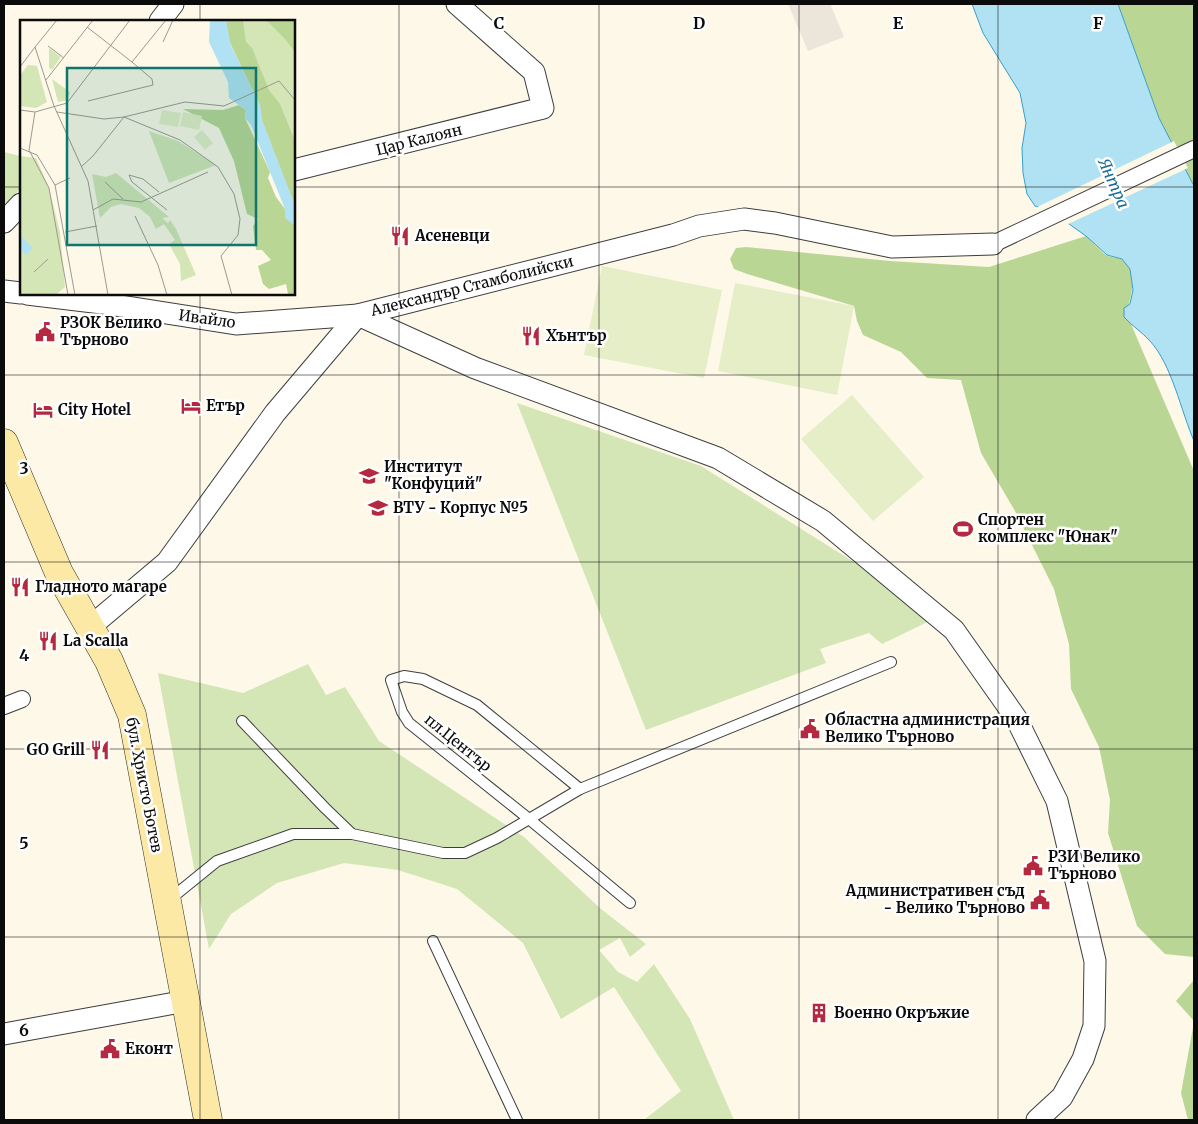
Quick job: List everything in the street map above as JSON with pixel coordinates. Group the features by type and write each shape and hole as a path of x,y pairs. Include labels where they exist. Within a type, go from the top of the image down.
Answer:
{"main road":[{"name":"бул. Христо Ботев","path":"4,443 60,573 109,661 132,715 208,1120"}],"street":[{"path":"161,20 173,4"},
{"name":"Цар Калоян","path":"295,170 543,108 534,72 457,4"},
{"path":"993,244 1194,149"},
{"path":"4,222 20,205"},
{"name":"Александър Стамболийски","path":"90,627 167,562 275,414 358,315 673,235 699,226 744,219 775,223 892,247 993,244"},
{"path":"4,291 20,293"},
{"name":"Ивайло","path":"35,295 102,303 236,324 358,315"},
{"path":"358,315 475,368 718,458 823,521 954,630 1016,718 1057,801 1095,961 1094,1026 1083,1058 1062,1097 1037,1120"},
{"path":"4,706 22,699"},
{"path":"4,1034 186,1001"}],"lane":[{"path":"167,901 217,861 293,834 352,834 443,853 465,853 497,838 580,789 891,662"},
{"name":"пл.Център","path":"580,789 477,704 423,679 404,676 391,680 402,712 409,723 630,903"},
{"path":"242,721 352,834"},
{"path":"433,941 517,1120"}],"green space":[{"path":"1118,4 1194,4 1194,186 1159,118"},
{"path":"4,152 20,156 20,189 4,204"},
{"path":"1086,236 1106,255 1121,259 1130,270 1132,278 1131,295 1124,317 1131,324 1194,471 1194,957 1165,954 1137,926 1108,833 1110,800 1099,747 1071,689 1069,644 1054,589 1015,511 981,453 961,380 927,378 901,352 863,335 857,321 854,306 747,274 734,269 730,259 736,248 746,247 890,261 989,267"},
{"path":"602,266 722,290 704,378 584,355"},
{"path":"735,283 854,306 837,395 718,371"},
{"path":"852,395 924,477 873,521 801,439"},
{"path":"517,403 701,466 940,616 882,644 869,633 820,649 826,663 646,730"},
{"path":"308,664 326,695 345,687 379,741 524,837 601,909 646,944 630,957 620,938 599,950 618,972 637,982 654,964 690,1019 734,1120 646,1120 681,1091 614,987 561,1019 523,943 457,889 398,870 344,863 277,883 231,914 209,949 158,673 243,693"},
{"path":"1194,980 1194,1021 1176,1001"},
{"path":"1194,1022 1194,1120 1188,1120 1181,1093"}],"shaded area":[{"path":"788,4 836,4 831,6 844,37 808,51"}],"water":[{"name":"Янтра","path":"972,4 1118,4 1159,118 1194,186 1194,441 1170,375 1158,351 1124,317 1124,308 1130,304 1133,290 1130,269 1122,259 1107,255 1086,236 1048,209 1035,206 1027,194 1023,173 1022,148 1026,123 1020,93 983,33"}],"pier":[{"path":"1174,141 1188,168 1066,225 1047,212 1035,208"}],"place":[{"name":"Асеневци","path":"400,236"},
{"name":"РЗОК Велико Търново","path":"45,332"},
{"name":"Хънтър","path":"531,336"},
{"name":"Етър","path":"191,406"},
{"name":"City Hotel","path":"43,410"},
{"name":"Институт \"Конфуций\"","path":"369,476"},
{"name":"ВТУ - Корпус №5","path":"378,508"},
{"name":"Спортен комплекс \"Юнак\"","path":"963,529"},
{"name":"Гладното магаре","path":"20,587"},
{"name":"La Scalla","path":"48,641"},
{"name":"Областна администрация Велико Търново","path":"810,729"},
{"name":"GO Grill","path":"100,750"},
{"name":"РЗИ Велико Търново","path":"1033,866"},
{"name":"Административен съд - Велико Търново","path":"1040,900"},
{"name":"Военно Окръжие","path":"819,1013"},
{"name":"Еконт","path":"110,1049"}]}
